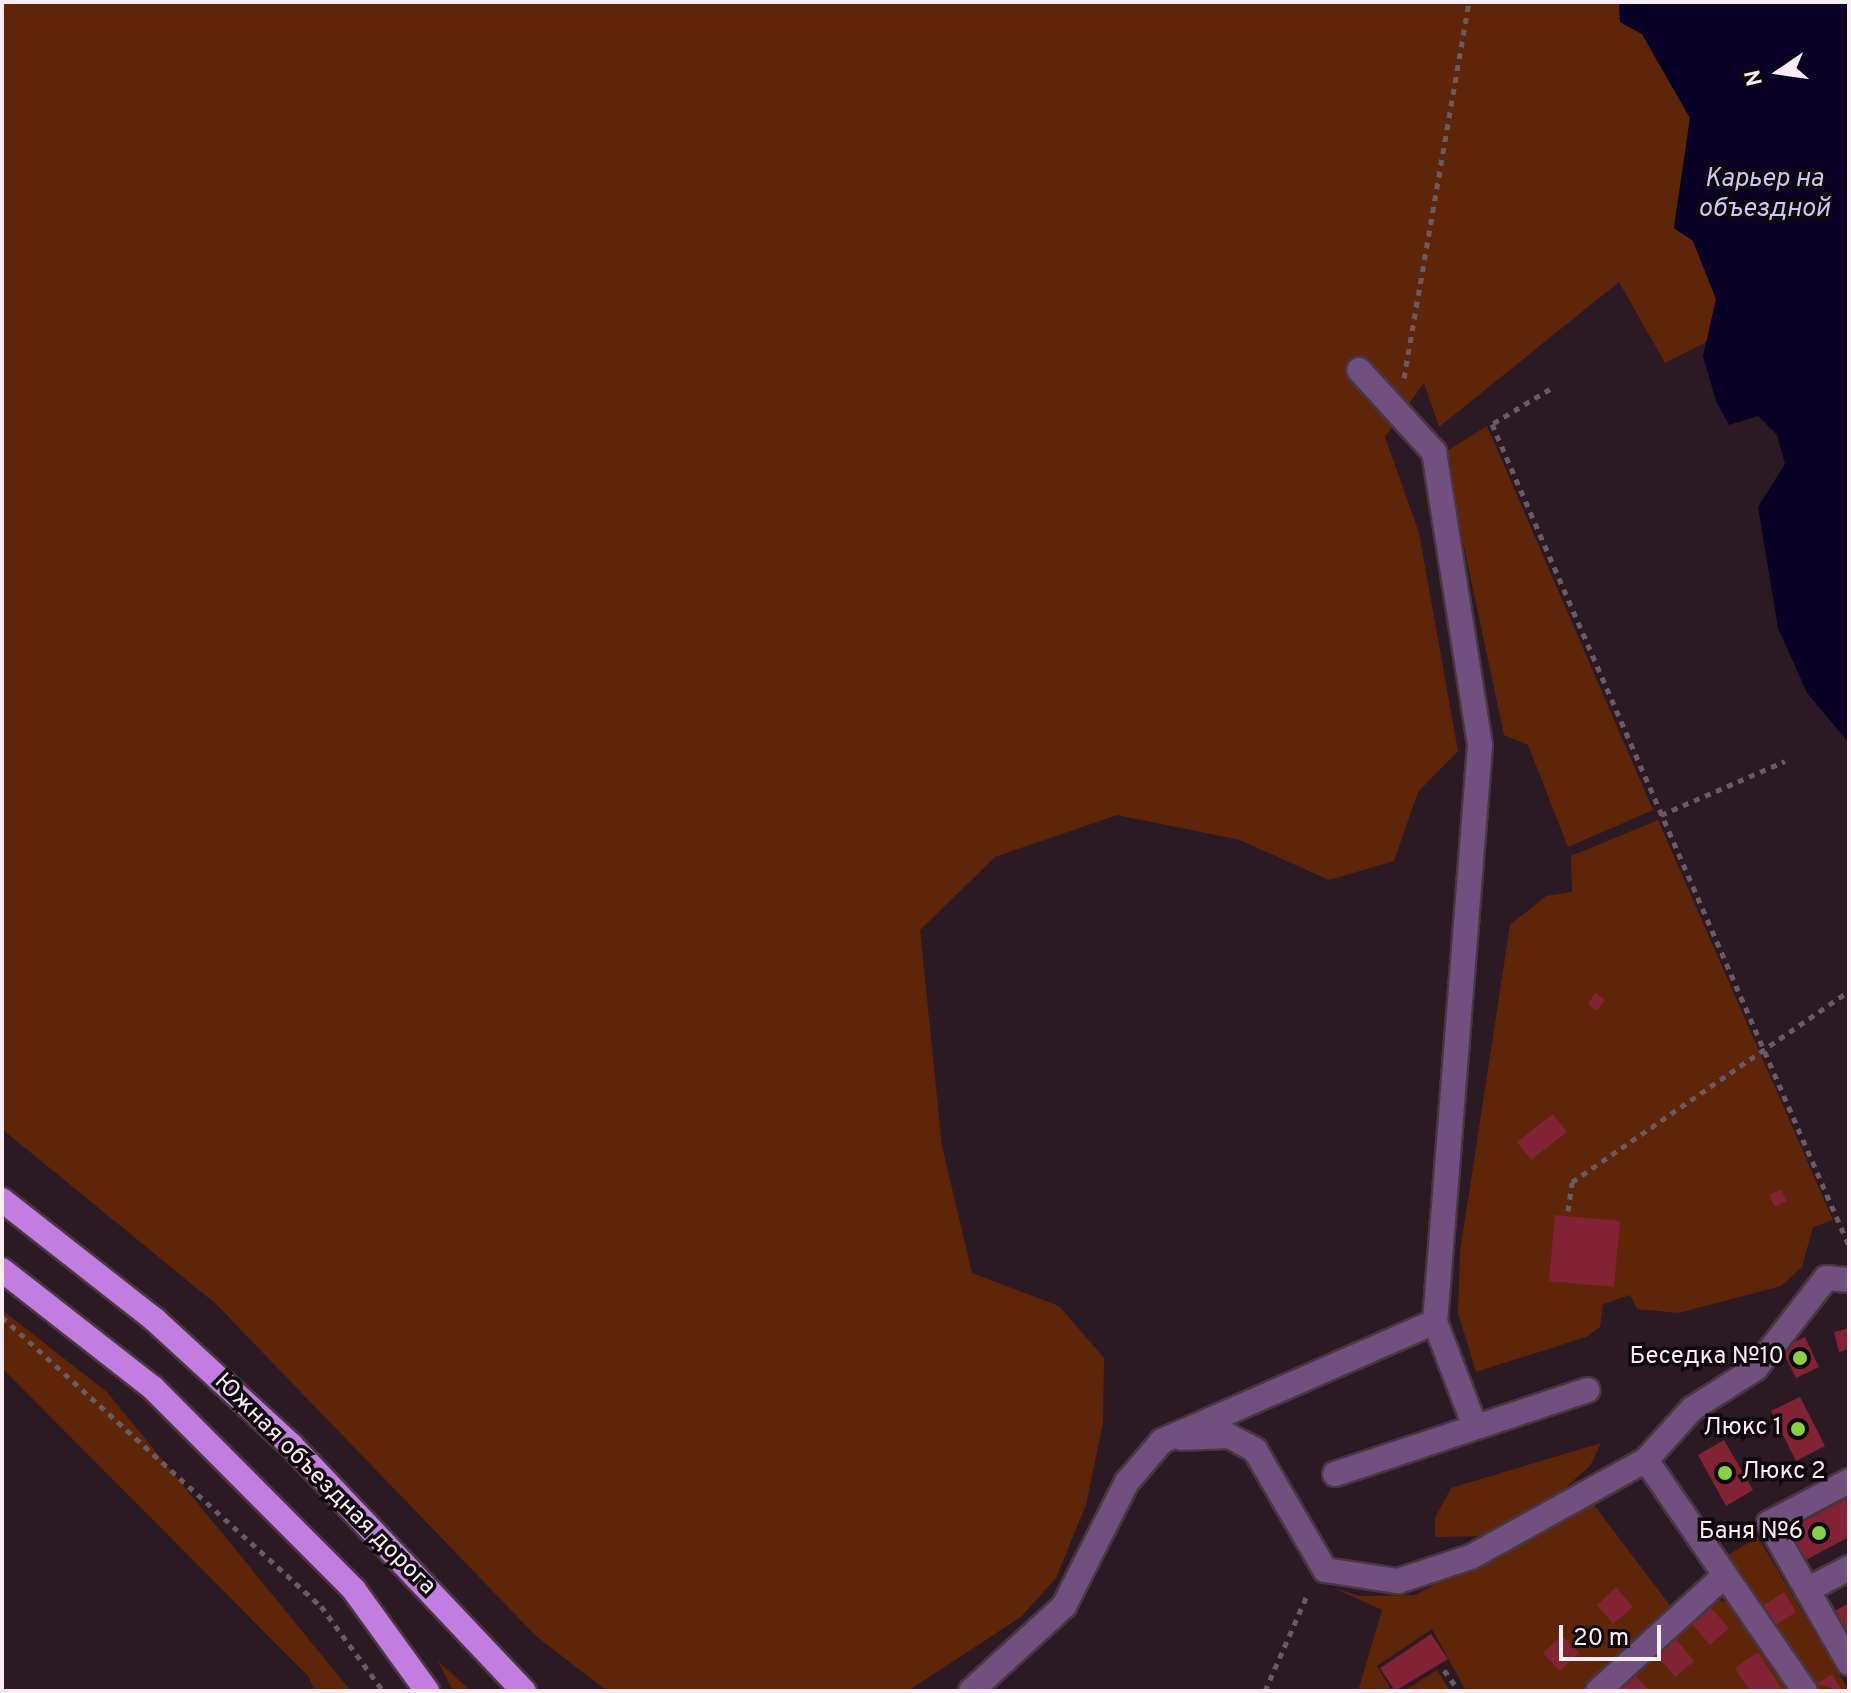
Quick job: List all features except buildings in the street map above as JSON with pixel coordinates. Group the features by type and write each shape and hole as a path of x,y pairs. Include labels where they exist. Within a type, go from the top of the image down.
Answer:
{"main road":[{"name":"Южная объездная дорога","path":"2,1200 155,1320 291,1445 524,1691"},
{"path":"2,1270 153,1388 354,1590 427,1691"}],"lane":[{"path":"1359,370 1434,452 1480,745 1435,1322 1475,1427"},
{"path":"1162,1441 1229,1436 1255,1450 1317,1561 1347,1578 1398,1581 1471,1557 1646,1460 1692,1409 1756,1368 1826,1278 1849,1280"},
{"path":"971,1691 1064,1606 1127,1482 1162,1441 1435,1322"},
{"path":"1335,1474 1587,1390"},
{"path":"1646,1460 1805,1691"},
{"path":"1849,1481 1769,1523 1849,1663"},
{"path":"1807,1590 1849,1568"},
{"path":"1598,1691 1725,1575"}],"path":[{"path":"1395,410 1419,316 1469,2"},
{"path":"1550,389 1492,424 1849,1246"},
{"path":"1661,815 1785,761"},
{"path":"1568,1211 1572,1182 1761,1045 1849,991"},
{"path":"2,1317 321,1606 383,1691"},
{"path":"1265,1691 1317,1561"},
{"path":"1444,1670 1459,1691"}],"shaded area":[{"path":"2,2 1619,2 1620,22 1642,34 1690,118 1674,228 1693,241 1716,299 1710,340 1665,363 1619,282 1439,427 1424,383 1385,437 1419,533 1458,751 1418,792 1394,861 1329,880 1240,840 1117,815 995,857 920,930 942,1146 972,1273 1059,1306 1104,1358 1103,1423 1086,1505 1056,1578 1022,1616 908,1691 607,1691 536,1636 216,1304 2,1129"},
{"path":"1487,426 1653,810 1568,847 1528,745 1504,735 1444,453"},
{"path":"1658,820 1833,1220 1813,1227 1802,1267 1781,1286 1679,1313 1637,1309 1630,1295 1603,1304 1600,1327 1586,1337 1476,1372 1458,1313 1460,1252 1510,925 1546,896 1572,892 1571,856"},
{"path":"2,1310 107,1392 351,1691 315,1691 308,1676 2,1368"},
{"path":"1601,1443 1590,1466 1546,1505 1484,1536 1435,1537 1435,1518 1451,1488"},
{"path":"1591,1501 1672,1608 1585,1691 1466,1691 1432,1629 1377,1666 1392,1691 1358,1691 1382,1610 1334,1588 1360,1596 1415,1595"},
{"path":"1758,1537 1849,1691 1821,1691 1728,1555"},
{"path":"1719,1600 1729,1603 1791,1691 1612,1691"},
{"path":"438,1661 471,1691 453,1691"},
{"path":"1437,1670 1450,1691 1404,1691"}],"water":[{"name":"Карьер на объездной","path":"1619,2 1849,2 1849,743 1807,693 1778,628 1758,507 1785,464 1777,435 1758,416 1729,425 1716,401 1703,356 1716,299 1693,241 1674,228 1690,118 1642,34 1620,22"}],"place":[{"name":"Беседка №10","path":"1800,1358"},
{"name":"Люкс 1","path":"1798,1429"},
{"name":"Люкс 2","path":"1725,1473"},
{"name":"Баня №6","path":"1819,1533"}]}
